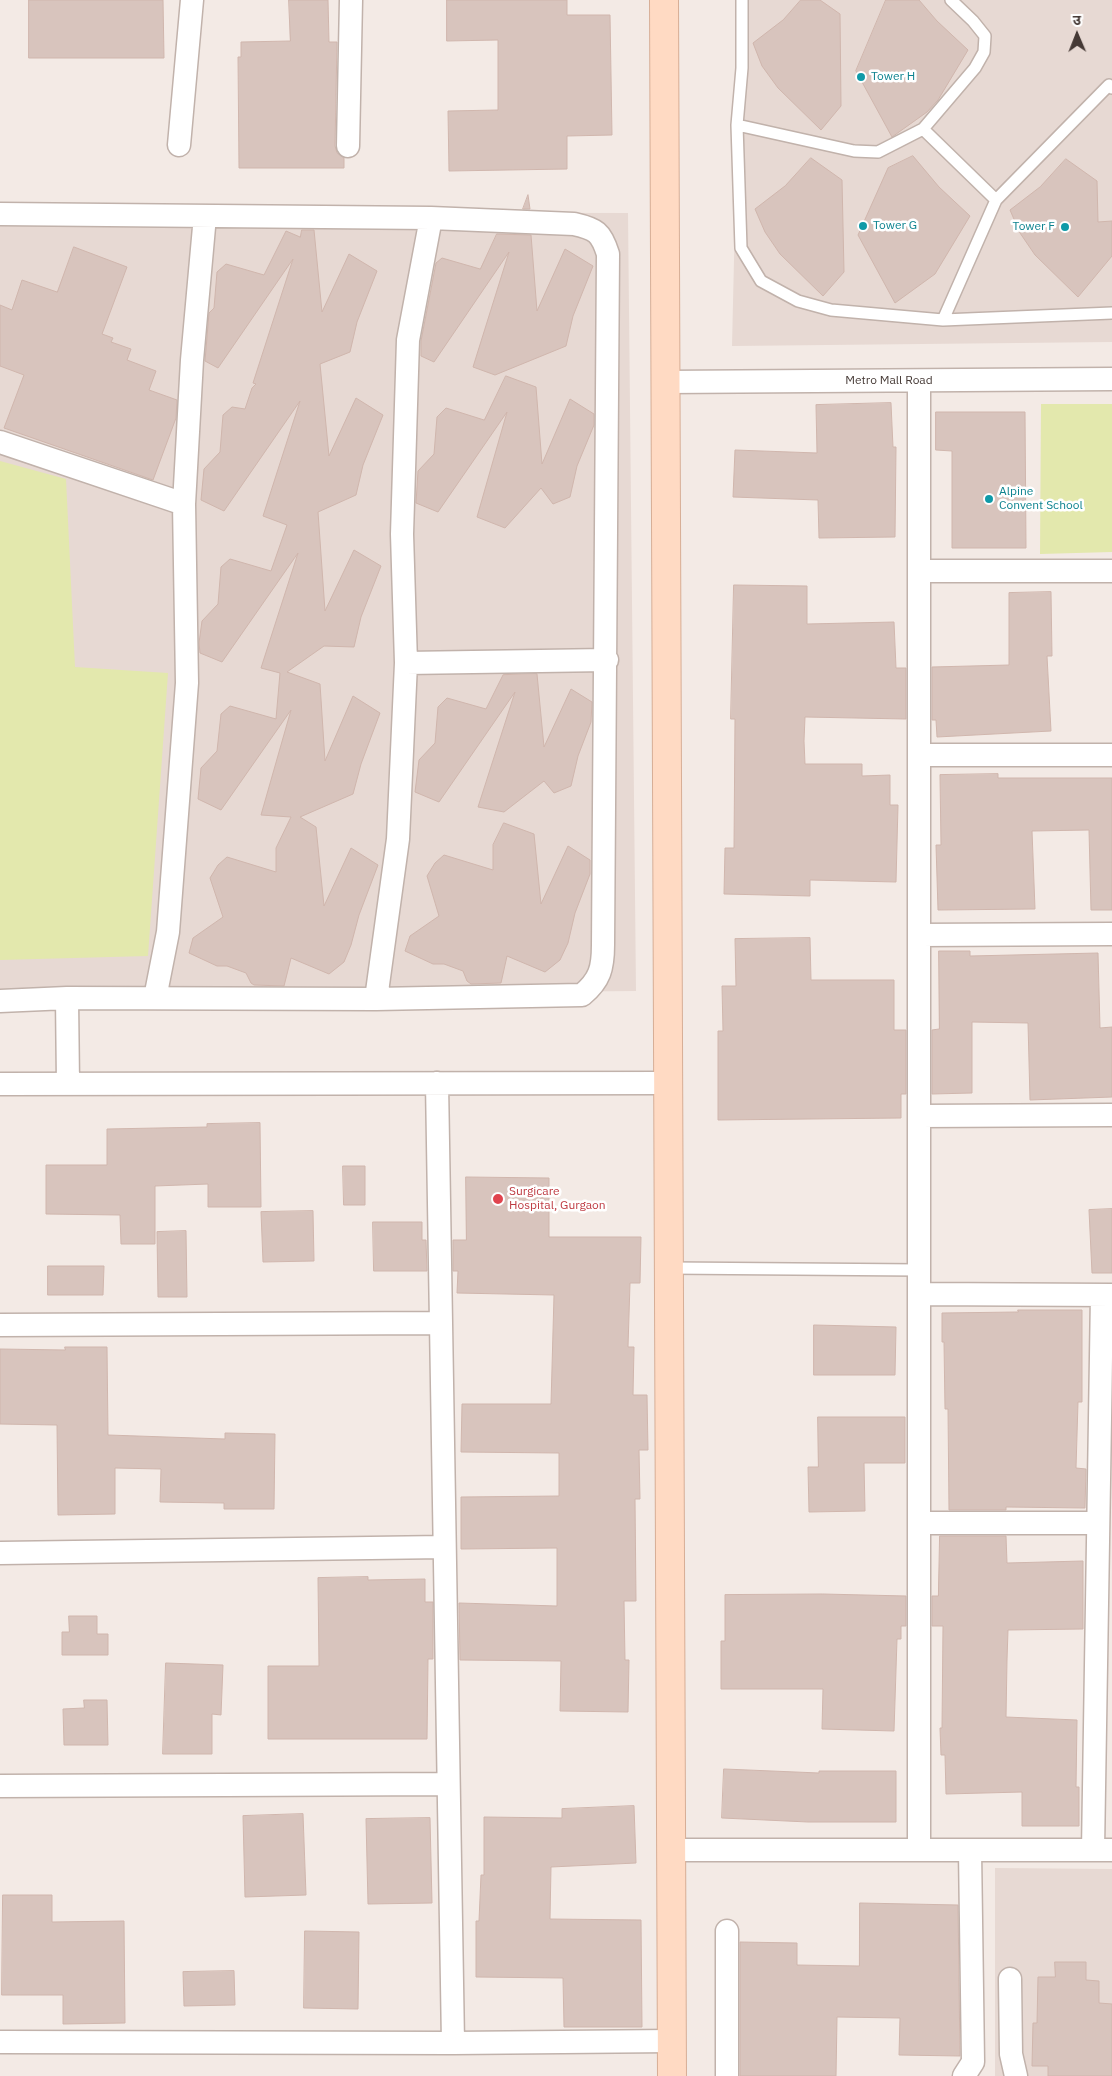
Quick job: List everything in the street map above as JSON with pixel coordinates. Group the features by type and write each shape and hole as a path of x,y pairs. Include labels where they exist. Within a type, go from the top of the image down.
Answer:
{"street":[{"path":"179,145 192,0"},
{"path":"348,146 351,0"},
{"path":"664,0 672,2076"},
{"path":"0,214 431,218 574,224 590,228 603,238 608,254 607,660 603,962 593,985 582,994 376,1000 67,998 0,1001"},
{"path":"155,998 168,932 187,683 184,504 192,360 205,216"},
{"path":"376,1000 398,839 406,663 402,534 408,340 431,218"},
{"name":"Metro Mall Road","path":"665,382 1112,379"},
{"path":"919,381 919,1850"},
{"path":"0,442 184,504"},
{"path":"919,571 1112,571"},
{"path":"406,663 607,660"},
{"path":"919,755 1112,755"},
{"path":"919,935 1112,934"},
{"path":"67,998 68,1084"},
{"path":"437,1083 453,2043"},
{"path":"0,1084 668,1083"},
{"path":"919,1116 1112,1115"},
{"path":"671,1850 1103,1850 1098,1523 1107,1295 919,1294"},
{"path":"0,1325 440,1323"},
{"path":"919,1523 1098,1523"},
{"path":"0,1553 444,1548"},
{"path":"0,1786 448,1784"},
{"path":"964,2076 973,2062 970,1850"},
{"path":"727,1931 727,2076"},
{"path":"1010,1979 1011,2054 1016,2076"},
{"path":"0,2042 453,2043 672,2041"}],"lane":[{"path":"742,0 742,68 737,125 741,248 761,281 798,301 831,310 943,320 1112,313"},
{"path":"737,125 854,152 878,152 923,129 975,68 984,52 985,36 973,21 950,0"},
{"path":"943,320 996,200 1111,84"},
{"path":"923,129 996,200"},
{"path":"669,1268 919,1270"}],"shaded area":[{"path":"740,0 1112,0 1112,342 732,346"},
{"path":"0,212 628,213 636,991 0,997"},
{"path":"995,1868 1112,1869 1112,2076 995,2076"}],"green space":[{"path":"1041,404 1112,404 1112,552 1040,554"},
{"path":"0,461 66,479 75,667 168,673 148,956 0,960"}],"building":[{"path":"29,0 163,0 164,58 29,58"},
{"path":"289,0 328,0 329,42 337,42 335,146 337,153 344,158 344,168 239,168 238,57 241,57 241,42 290,41"},
{"path":"447,0 567,0 567,15 610,15 612,135 567,136 567,169 449,171 448,111 498,110 498,40 447,41"},
{"path":"801,0 820,0 840,14 841,106 821,130 778,88 762,66 753,43 783,20"},
{"path":"886,0 919,0 937,21 968,50 938,100 927,112 892,137 856,71"},
{"path":"913,156 939,187 970,216 935,274 895,303 858,235 888,168"},
{"path":"811,158 842,180 844,272 823,296 780,254 765,232 755,209 785,186"},
{"name":"Tower F","path":"1066,159 1097,181 1098,222 1112,221 1112,256 1078,297 1035,255 1020,233 1010,210 1040,187"},
{"path":"528,195 530,209 523,209"},
{"path":"302,230 314,230 322,312 349,254 377,271 357,322 350,352 320,364 329,456 356,398 383,415 363,465 356,495 318,512 325,611 354,550 381,566 361,617 354,647 324,646 287,672 320,684 325,761 353,696 380,713 361,764 353,794 300,817 316,827 324,906 351,848 378,865 344,962 329,974 291,958 284,986 254,985 246,973 227,966 217,966 189,953 193,938 223,917 210,878 218,865 227,857 276,872 276,848 291,817 261,815 291,710 221,810 198,799 201,768 217,751 221,714 230,706 276,719 280,673 261,668 298,553 222,662 200,653 199,643 202,621 218,604 221,567 230,559 271,571 287,525 263,516 300,401 224,511 201,500 204,469 220,452 223,415 232,407 245,409 252,388 256,384 253,383 293,259 218,368 205,361 209,313 214,308 217,272 226,264 264,275 286,231 300,237"},
{"path":"497,234 531,235 537,311 565,249 593,266 573,316 566,346 495,375 473,367 509,252 434,362 421,356 421,341 436,263 442,258 480,269"},
{"path":"74,247 127,267 102,334 113,338 111,342 131,349 127,360 156,371 149,390 177,400 176,418 153,480 4,428 24,375 0,366 0,305 12,310 22,280 57,292"},
{"path":"506,376 536,387 542,464 570,399 594,414 594,425 577,466 570,497 553,504 541,488 505,528 477,517 507,412 438,512 416,503 418,471 434,454 437,417 446,408 484,420"},
{"path":"891,403 893,447 896,447 895,537 819,538 818,500 733,497 735,450 817,453 816,405"},
{"name":"Alpine Convent School","path":"936,412 1025,412 1026,548 952,548 952,451 936,450"},
{"path":"734,585 807,586 807,624 894,622 896,668 906,668 906,719 805,717 804,741 805,764 862,764 862,776 890,775 890,805 898,805 896,882 810,880 810,896 724,894 725,848 734,848 735,719 731,719"},
{"path":"1051,592 1052,656 1047,656 1051,731 937,737 936,720 932,720 932,667 1009,665 1009,593"},
{"path":"537,674 544,747 571,689 592,702 591,722 578,756 571,786 554,793 544,781 504,812 478,807 515,692 439,802 415,792 419,760 435,743 438,707 447,698 486,709 503,675"},
{"path":"998,774 998,778 1112,778 1112,910 1091,910 1089,830 1032,831 1035,909 938,910 936,845 941,845 940,775"},
{"path":"504,823 534,834 541,904 568,846 590,860 590,874 575,913 568,943 560,960 545,972 507,956 501,983 471,984 467,981 463,971 444,964 433,964 405,951 410,936 439,916 427,876 435,863 444,855 493,870 493,845"},
{"path":"810,938 811,980 894,980 894,1030 906,1030 906,1094 901,1094 901,1118 718,1120 718,1031 723,1031 722,986 736,986 735,939"},
{"path":"939,951 970,951 970,956 1098,953 1100,1028 1112,1027 1112,1097 1030,1100 1028,1023 972,1022 972,1093 932,1094 932,1030 939,1029"},
{"path":"260,1123 261,1207 208,1207 208,1184 155,1186 155,1244 121,1244 120,1215 46,1214 46,1165 107,1165 107,1129 207,1127 207,1124"},
{"path":"343,1166 365,1166 365,1205 344,1205"},
{"path":"466,1177 549,1178 549,1237 641,1237 640,1283 630,1283 628,1347 634,1347 633,1395 647,1395 648,1450 639,1450 640,1499 635,1499 636,1601 624,1601 625,1660 629,1660 628,1712 560,1711 561,1661 460,1660 459,1603 557,1606 557,1548 461,1549 461,1497 559,1496 559,1453 461,1452 462,1404 551,1404 554,1295 457,1293 458,1271 453,1271 453,1240 466,1240"},
{"path":"1112,1209 1112,1273 1092,1273 1089,1210"},
{"path":"313,1211 314,1261 263,1262 261,1212"},
{"path":"373,1222 422,1222 422,1240 426,1240 427,1271 374,1271"},
{"path":"186,1231 187,1297 158,1297 157,1232"},
{"path":"48,1266 104,1266 103,1295 48,1295"},
{"path":"1018,1310 1082,1310 1082,1402 1078,1402 1076,1468 1086,1469 1085,1508 1006,1507 1006,1510 949,1510 948,1409 945,1409 942,1313 1018,1312"},
{"path":"814,1325 896,1327 895,1375 814,1375"},
{"path":"65,1347 107,1347 108,1435 225,1439 225,1433 275,1434 274,1509 224,1509 224,1503 160,1502 161,1469 115,1468 115,1514 58,1515 57,1425 0,1424 0,1349 65,1350"},
{"path":"818,1417 905,1417 905,1463 864,1463 865,1511 809,1512 808,1467 818,1467"},
{"path":"940,1536 1006,1536 1007,1563 1083,1561 1083,1629 1008,1630 1006,1717 1077,1720 1076,1787 1079,1787 1079,1826 1022,1826 1022,1792 946,1794 945,1755 941,1755 940,1728 942,1728 943,1626 932,1626 932,1596 938,1596"},
{"path":"368,1577 368,1580 425,1579 425,1602 433,1602 433,1659 428,1659 427,1739 268,1739 268,1666 319,1666 318,1578"},
{"path":"823,1594 906,1596 906,1626 901,1626 901,1639 897,1639 894,1731 822,1729 823,1689 721,1689 721,1641 725,1641 725,1595"},
{"path":"69,1616 97,1616 97,1634 108,1634 108,1655 62,1655 62,1632 69,1632"},
{"path":"166,1663 223,1665 221,1715 212,1714 212,1754 163,1754"},
{"path":"84,1700 107,1700 108,1745 64,1745 63,1709 84,1708"},
{"path":"724,1769 819,1773 819,1771 896,1771 896,1822 808,1822 722,1818"},
{"path":"634,1806 636,1863 551,1867 550,1919 641,1920 642,2027 564,2027 563,1978 476,1977 476,1921 479,1921 481,1875 484,1875 484,1817 562,1818 562,1809"},
{"path":"303,1814 306,1895 245,1897 243,1816"},
{"path":"430,1818 432,1903 368,1904 366,1819"},
{"path":"3,1895 52,1895 52,1922 124,1921 125,2023 63,2024 63,1995 2,1995"},
{"path":"860,1903 958,1905 960,2056 899,2055 900,2018 837,2017 836,2076 740,2076 740,1942 797,1943 797,1965 859,1966"},
{"path":"305,1931 359,1932 358,2009 304,2008"},
{"path":"1055,1962 1086,1962 1086,1980 1099,1981 1099,2003 1112,2004 1112,2076 1048,2076 1048,2066 1032,2066 1033,2023 1037,2023 1038,1977 1055,1977"},
{"path":"234,1971 235,2005 184,2006 183,1972"}],"place":[{"name":"Tower H","path":"861,77"},
{"name":"Tower G","path":"863,226"},
{"name":"Tower F","path":"1065,227"},
{"name":"Alpine Convent School","path":"989,499"},
{"name":"Surgicare Hospital, Gurgaon","path":"498,1199"}]}
